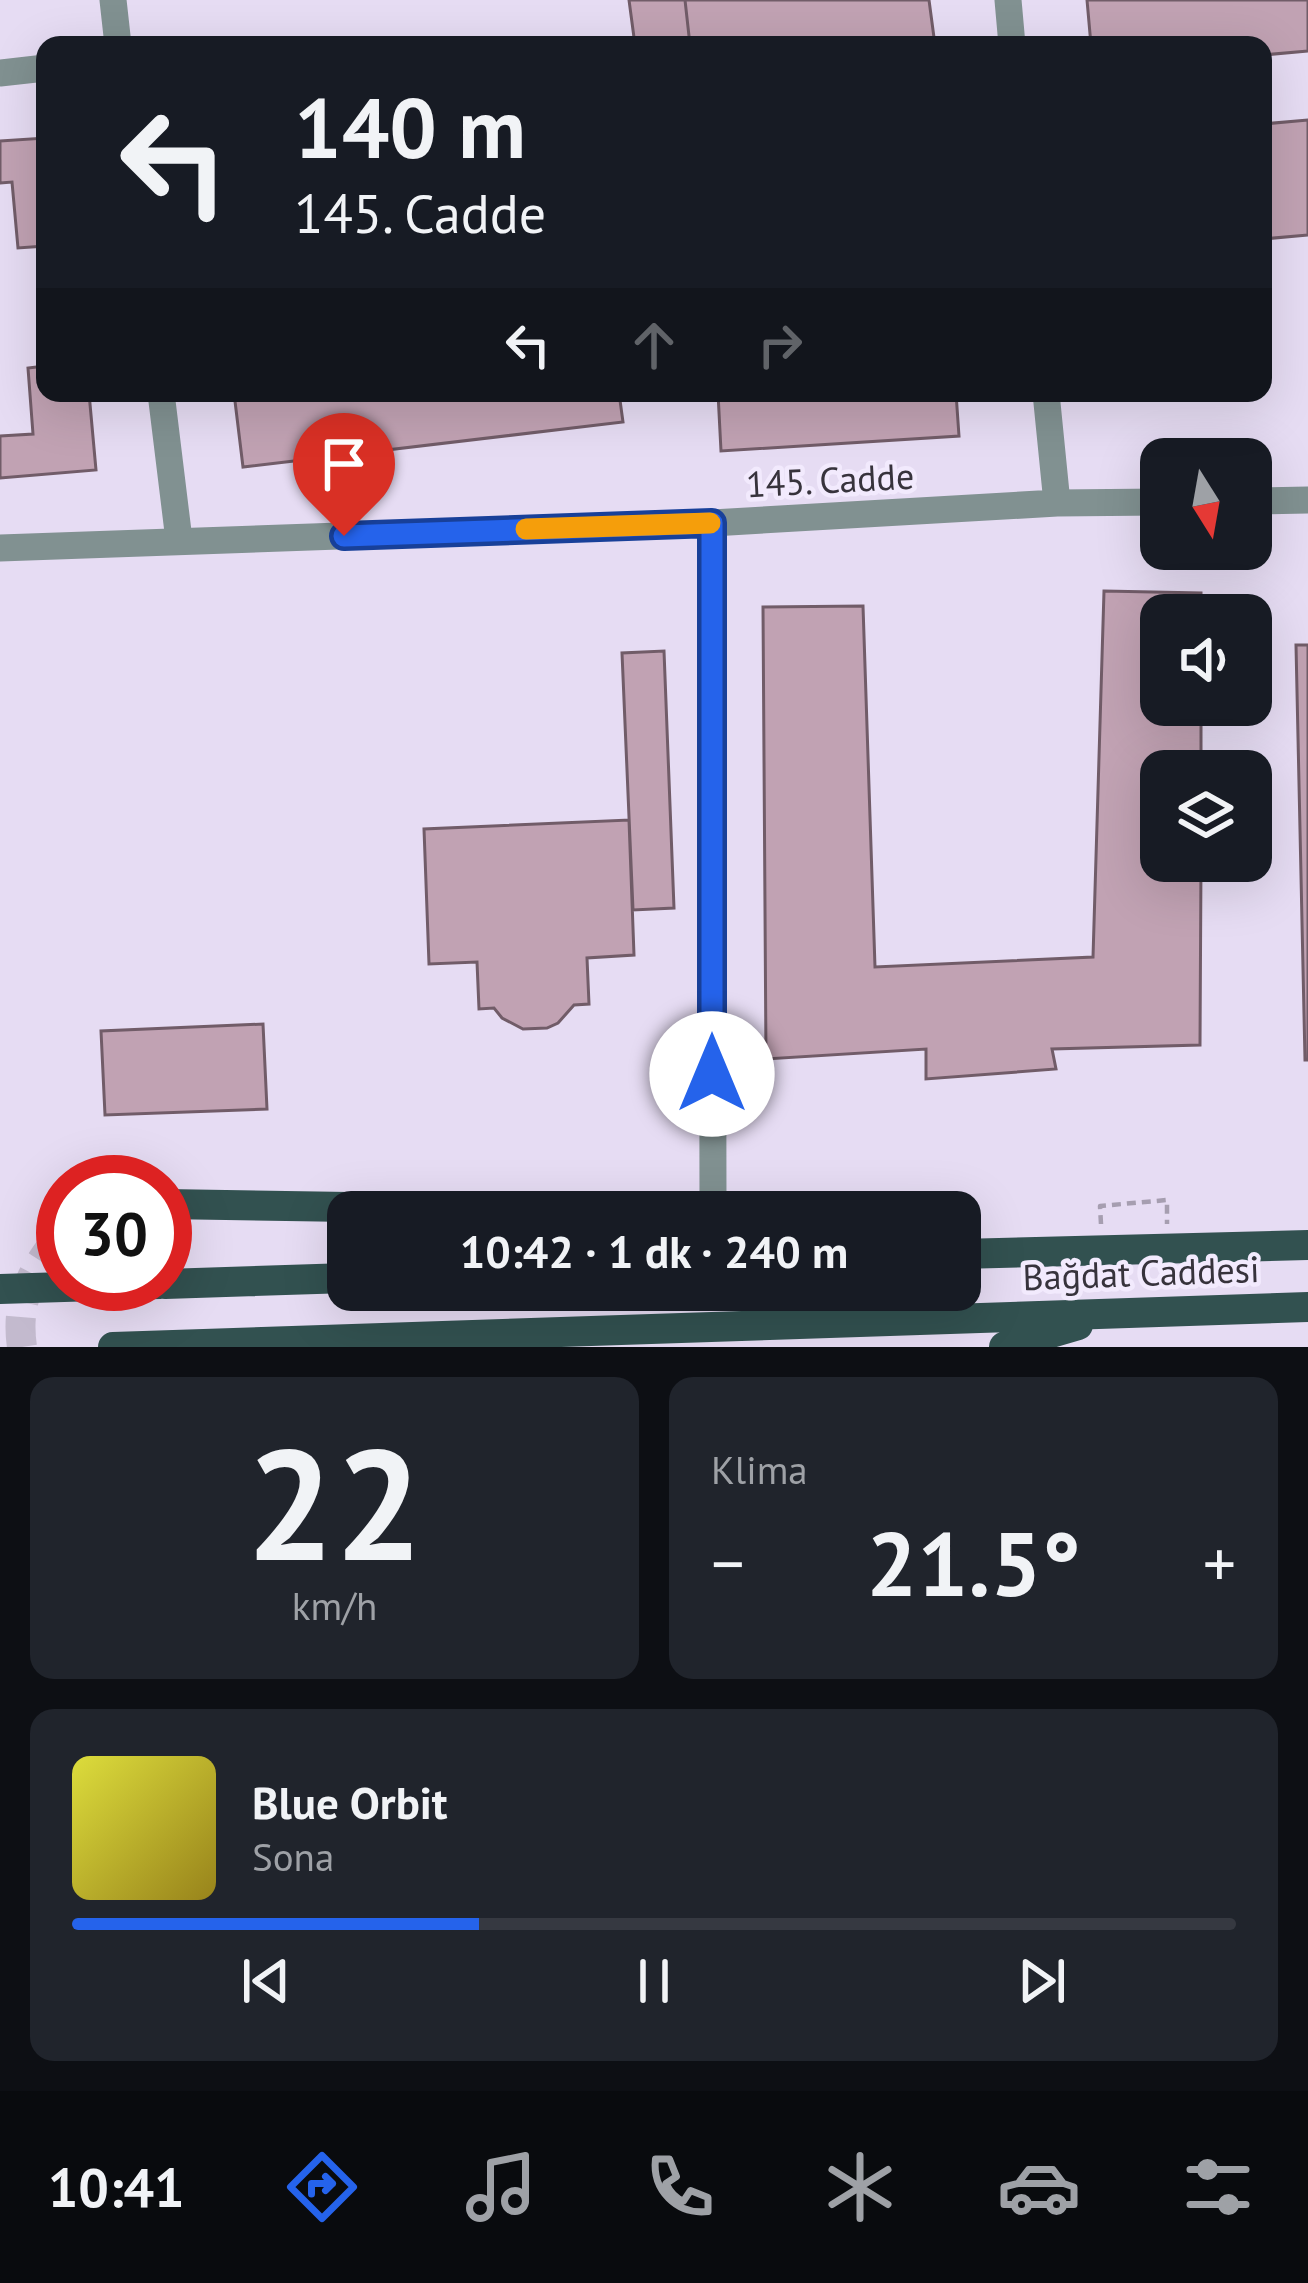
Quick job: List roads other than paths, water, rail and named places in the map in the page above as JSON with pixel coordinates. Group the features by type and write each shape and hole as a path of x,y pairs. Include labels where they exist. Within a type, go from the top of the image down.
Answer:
{"main road":[{"path":"192,1204 327,1207"},
{"path":"981,1241 1077,1249"},
{"name":"Bağdat Caddesi","path":"981,1253 1308,1245"},
{"path":"192,1283 327,1279"},
{"path":"0,1289 36,1288"},
{"name":"Bağdat Caddesi","path":"112,1347 1308,1307"},
{"path":"1004,1347 1108,1313"}],"street":[{"path":"113,0 117,36"},
{"path":"1008,0 1011,36"},
{"path":"0,73 36,69"},
{"path":"162,402 179,541"},
{"path":"1047,402 1057,503"},
{"path":"1272,501 1308,500"},
{"name":"145. Cadde","path":"0,548 712,523 1140,502"},
{"path":"712,523 712,1191"}],"tunnel":[{"path":"22,1347 21,1318 36,1271"}]}
